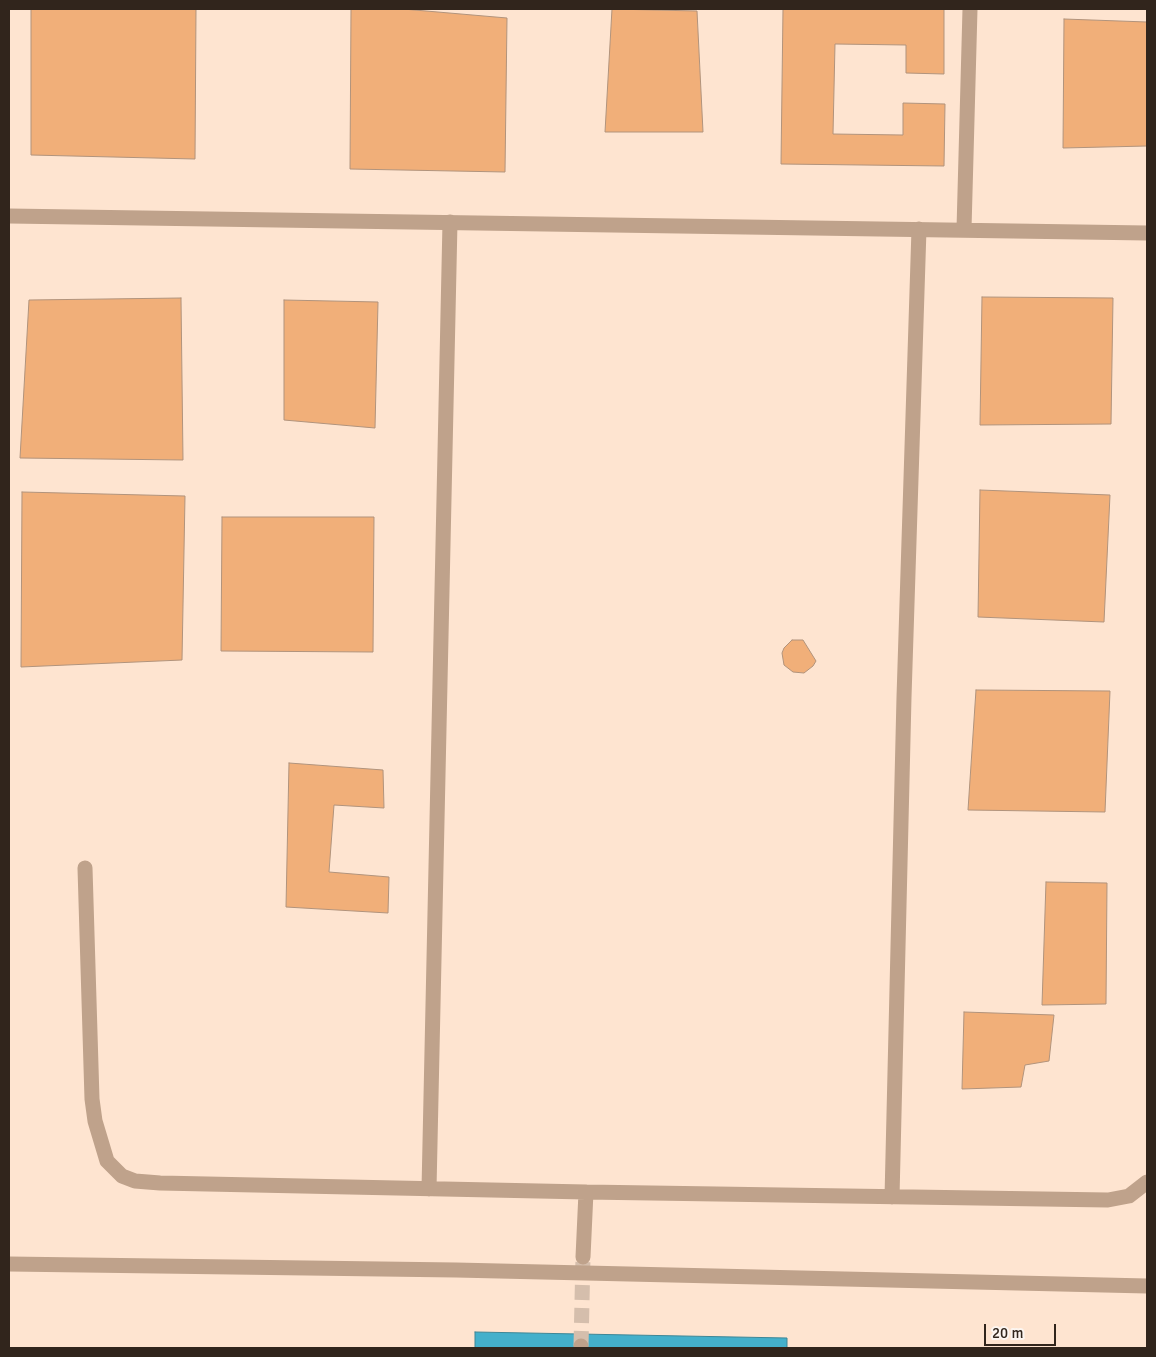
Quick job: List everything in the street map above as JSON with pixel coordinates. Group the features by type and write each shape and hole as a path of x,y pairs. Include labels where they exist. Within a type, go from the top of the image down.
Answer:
{"lane":[{"path":"964,229 970,9"},
{"path":"9,216 1147,233"},
{"path":"428,1189 450,222"},
{"path":"892,1197 904,687 919,229"},
{"path":"85,868 92,1099 102,1148 113,1169 122,1176 136,1181 428,1189 1108,1200 1129,1196 1147,1182"},
{"path":"583,1257 586,1192"},
{"path":"9,1264 456,1270 1147,1286"}],"water":[{"path":"475,1332 787,1338 787,1348 475,1348"}],"building":[{"path":"31,9 196,9 195,159 31,155"},
{"path":"351,9 403,9 507,18 505,172 350,169"},
{"path":"612,9 697,11 703,132 605,132"},
{"path":"783,9 944,9 944,74 906,73 906,45 835,44 833,134 903,135 903,103 945,104 944,166 781,164"},
{"path":"1064,19 1147,22 1147,146 1063,148"},
{"path":"982,297 1113,298 1111,424 980,425"},
{"path":"181,298 183,460 20,458 29,300"},
{"path":"284,300 378,302 375,428 284,420"},
{"path":"980,490 1110,495 1104,622 978,617"},
{"path":"22,492 185,496 182,660 21,667"},
{"path":"222,517 374,517 373,652 221,651"},
{"path":"792,640 803,640 816,661 804,673 793,672 784,665 782,653"},
{"path":"976,690 1110,691 1105,812 968,810"},
{"path":"289,763 383,770 384,808 334,805 329,872 389,877 388,913 286,907"},
{"path":"1046,882 1107,883 1106,1004 1042,1005"},
{"path":"964,1012 1054,1015 1049,1061 1025,1065 1021,1087 962,1089"}],"tunnel":[{"path":"581,1346 583,1257"}]}
